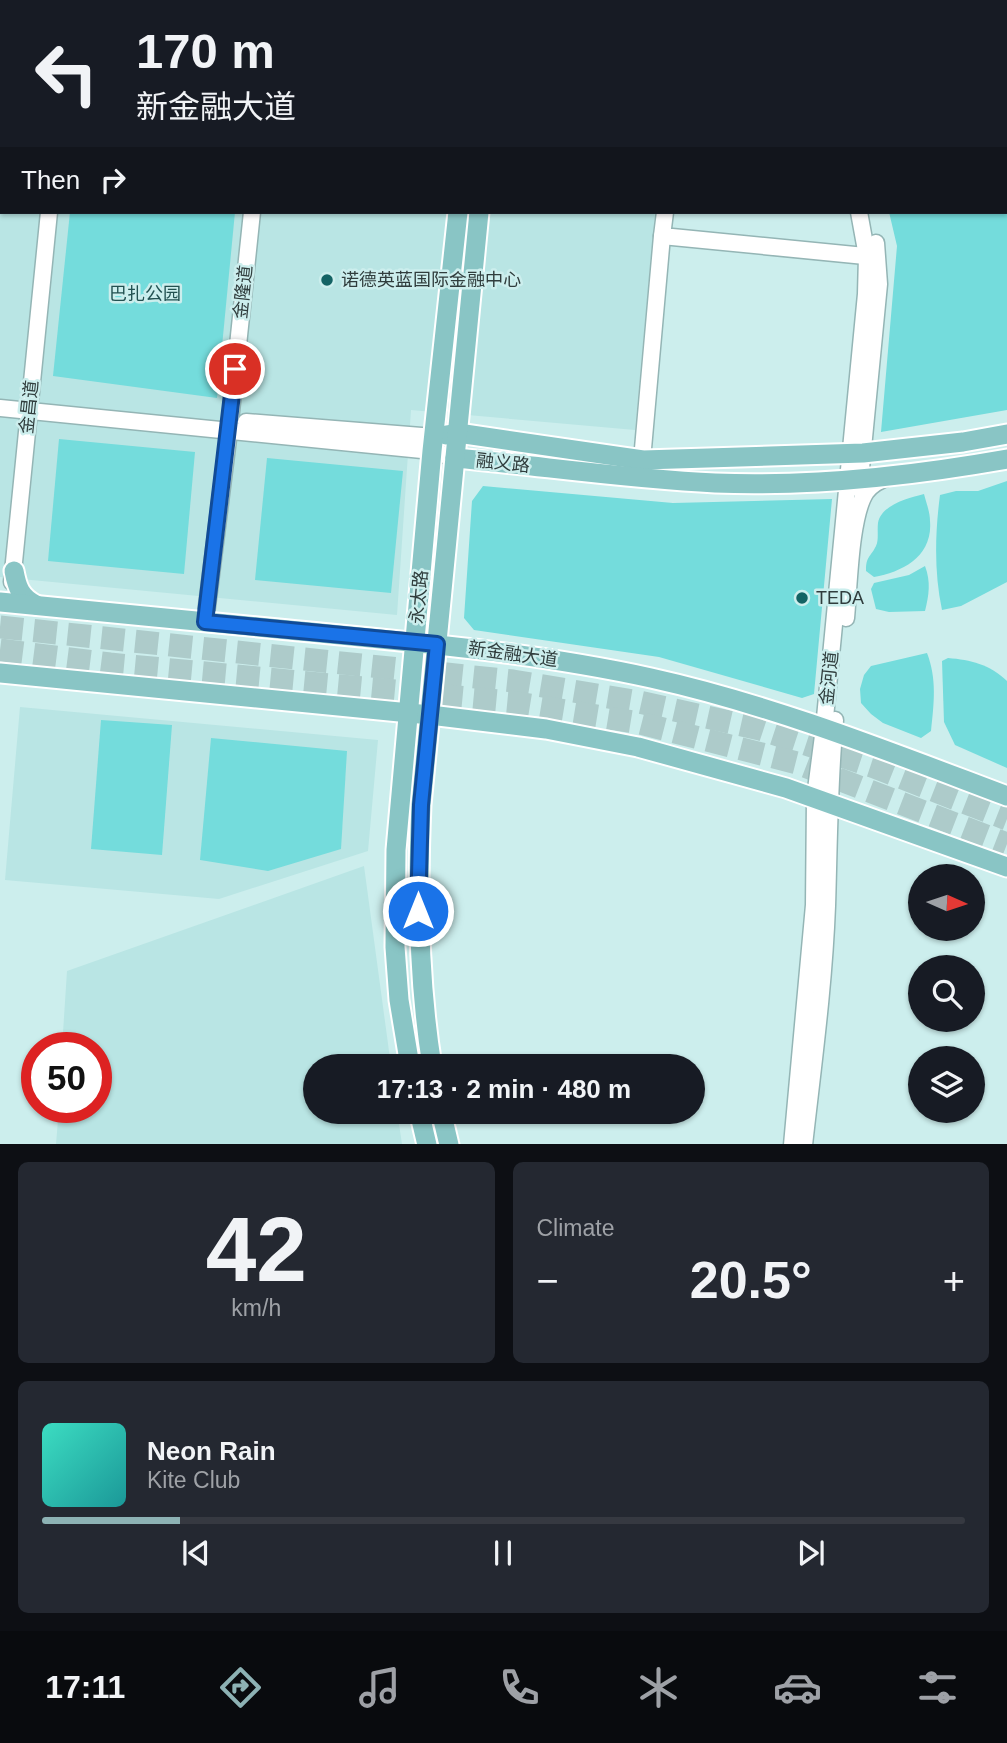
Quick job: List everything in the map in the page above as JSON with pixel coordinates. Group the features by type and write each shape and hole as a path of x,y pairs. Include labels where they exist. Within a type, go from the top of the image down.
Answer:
{"main road":[{"name":"永太路","path":"408,1054 399,1000 394,907 404,711 415,642 458,214"},
{"name":"永太路","path":"431,1054 422,984 418,889 421,805 479,214"},
{"name":"融义路","path":"433,444 458,433 718,483 895,476 1007,459"},
{"name":"融义路","path":"455,458 641,469 859,455 1007,434"},
{"path":"451,497 457,480 469,467 492,461"},
{"path":"13,571 20,593 26,600 37,605"},
{"name":"新金融大道","path":"5,602 437,644 576,663 653,678 721,696 829,730 1007,796"},
{"path":"0,677 404,711 546,729 638,747 822,800 1007,867"},
{"path":"404,711 424,702 434,682"},
{"path":"422,1124 427,1144"},
{"path":"444,1124 449,1144"}],"street":[{"name":"金昌道","path":"5,602 18,403 47,214"},
{"name":"金隆道","path":"205,622 252,214"},
{"path":"641,469 665,214"},
{"name":"金河道","path":"792,1144 854,479 879,284 860,214"},
{"name":"金河道","path":"859,455 854,426 872,257 870,214"},
{"path":"662,236 872,257"},
{"name":"金昌道","path":"5,602 13,571 27,430 18,403"},
{"name":"融义路","path":"18,403 229,426 433,444 455,458"},
{"path":"859,455 878,473 895,476"},
{"path":"856,519 864,495 869,489 880,481 895,476"},
{"name":"金河道","path":"829,730 856,519 854,479"},
{"name":"金河道","path":"804,1144 827,908 822,800"}],"shaded area":[{"path":"0,214 655,214 635,430 411,410 397,615 0,577"},
{"path":"20,707 378,740 368,851 219,899 5,880"},
{"path":"364,866 389,1054 303,1054 303,1124 399,1124 402,1144 56,1144 58,1123 112,1123 112,1032 63,1032 67,971"}],"green space":[{"name":"巴扎公园","path":"70,214 235,214 217,398 53,376"},
{"path":"889,214 1007,214 1007,410 881,432 897,246"},
{"path":"59,439 195,452 184,574 48,561"},
{"path":"267,458 403,471 391,593 255,580"},
{"path":"1007,481 1007,582 961,606 942,610 936,553 940,495 956,491 978,491"},
{"path":"483,486 673,503 832,499 814,694 802,698 659,657 474,630 464,618 472,501"},
{"path":"924,494 930,521 927,544 914,560 905,566 874,577 866,571 866,566 877,543 880,517 896,503"},
{"path":"925,566 929,588 925,611 889,612 876,609 871,589 874,583 909,575"},
{"path":"927,653 934,691 933,711 931,731 921,738 883,723 871,714 861,703 860,689 864,675 871,666"},
{"path":"948,658 979,664 1007,681 1007,768 955,745 944,722 942,661"},
{"path":"101,720 172,725 162,855 91,849"},
{"path":"211,738 347,751 341,849 268,871 200,860"}],"tunnel":[{"path":"0,627 513,681 639,702 760,729 872,766 1007,819"},
{"path":"0,650 110,664 511,702 640,723 797,763 1007,844"}],"place":[{"name":"诺德英蓝国际金融中心","path":"327,280"},
{"name":"TEDA","path":"802,598"}],"route":[{"path":"235,369 205,622 437,644 421,805 418,911"}]}
